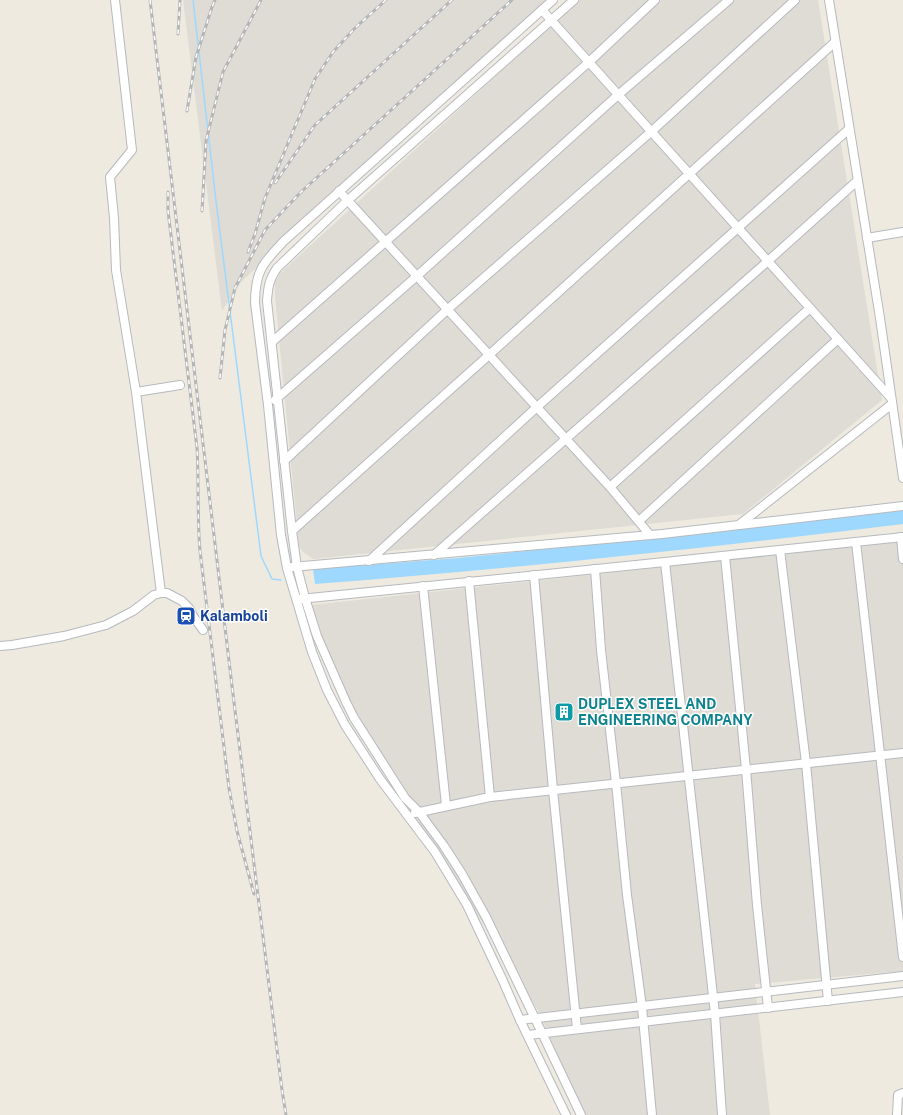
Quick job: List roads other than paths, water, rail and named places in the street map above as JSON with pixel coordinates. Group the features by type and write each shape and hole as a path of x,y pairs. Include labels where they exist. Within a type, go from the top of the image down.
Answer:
{"street":[{"path":"115,0 132,150 110,177 114,218 116,270 136,392 161,593"},
{"path":"553,0 284,241 267,259 257,277 255,303 268,405 281,535 295,598 312,652 327,690 345,725 380,778 434,852 467,905 566,1115"},
{"path":"574,0 347,201 277,268 270,279 267,301 292,531 304,597 317,636 351,713 406,798 419,812 444,846 462,874 486,917 581,1115"},
{"path":"272,342 589,62 655,0"},
{"path":"268,405 278,398 416,276 618,95 729,0"},
{"path":"284,461 448,309 652,131 795,0"},
{"path":"829,0 901,454 903,478"},
{"path":"542,10 652,131 892,401"},
{"path":"292,531 835,42"},
{"path":"369,561 537,408 849,129"},
{"path":"434,555 857,181"},
{"path":"339,191 610,487 650,535"},
{"path":"867,238 903,232"},
{"path":"610,487 810,308"},
{"path":"639,521 838,339"},
{"path":"136,392 180,385"},
{"path":"739,524 892,401"},
{"path":"288,571 369,561 650,535 903,506"},
{"path":"295,598 725,556 902,537 903,559"},
{"path":"856,542 903,957"},
{"path":"780,550 806,763 828,1001"},
{"path":"725,556 768,1008"},
{"path":"665,562 715,1014 722,1115"},
{"path":"594,569 627,895 642,1007 652,1115"},
{"path":"534,575 552,790 577,1029"},
{"path":"469,581 490,797"},
{"path":"423,586 446,805"},
{"path":"0,646 64,636 106,625 132,611 154,595 161,593 167,593 182,601 189,608 203,630"},
{"path":"406,814 490,797 903,752"},
{"path":"520,1020 766,993 903,976"},
{"path":"528,1035 903,992"},
{"path":"897,1115 898,1094 903,1093"}],"water":[{"path":"903,510 903,524 683,550 536,565 315,584 313,569 458,558 769,526"}],"waterway":[{"path":"193,0 216,201 261,556 272,579 281,580"}],"railway":[{"path":"150,0 232,686 286,1115"},
{"path":"178,34 180,0"},
{"path":"187,111 196,57 215,0"},
{"path":"202,211 206,141 223,72 261,0"},
{"path":"248,252 255,234 265,198 315,79 333,52 355,28 386,0"},
{"path":"275,183 315,125 452,0"},
{"path":"220,378 225,330 235,288 265,230 301,192 512,0"},
{"path":"168,192 168,211 197,448 200,551 229,788 237,831 254,894"}],"place":[{"name":"Kalamboli","path":"186,616"},
{"name":"DUPLEX STEEL AND ENGINEERING COMPANY","path":"564,712"}]}
